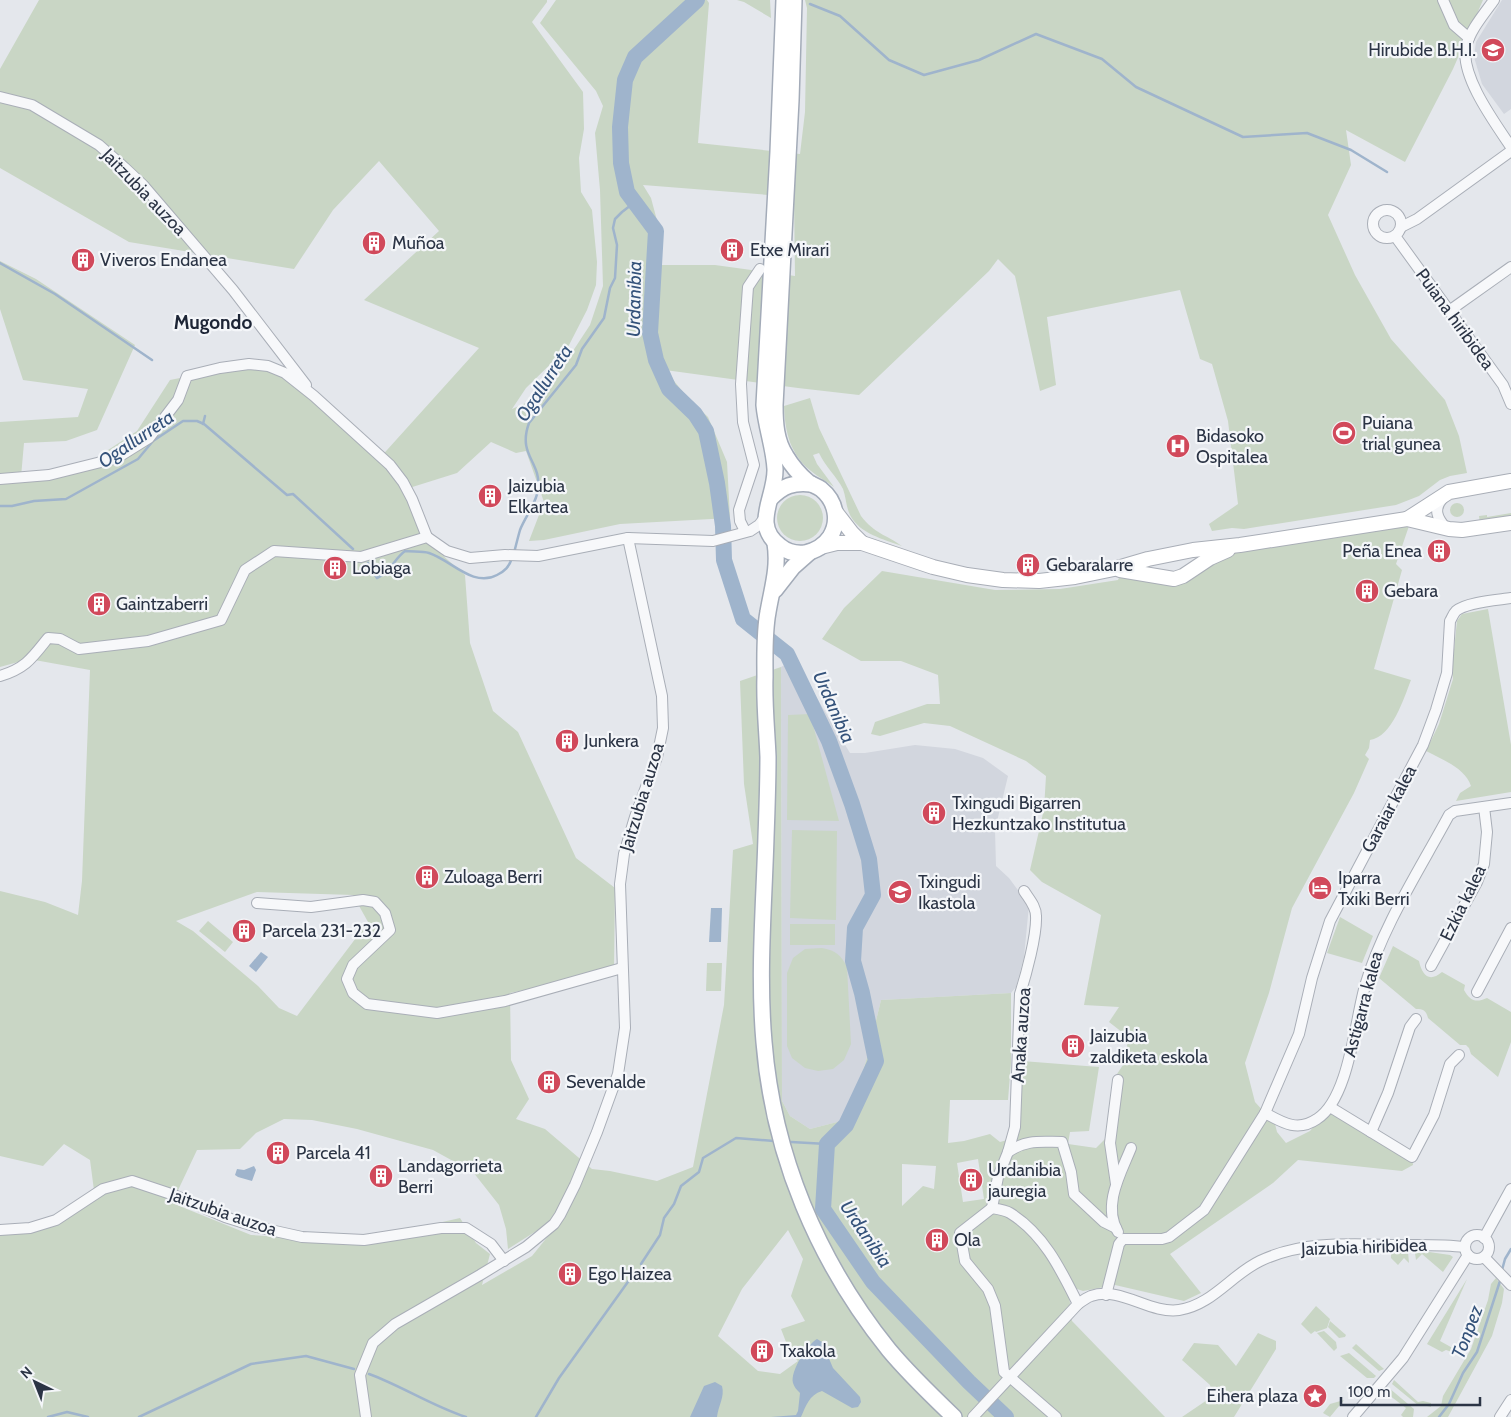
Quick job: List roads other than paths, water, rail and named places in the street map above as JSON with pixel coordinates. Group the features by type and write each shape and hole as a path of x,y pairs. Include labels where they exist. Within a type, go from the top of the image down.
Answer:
{"main road":[{"path":"778,0 781,99"},
{"path":"784,0 781,99 764,406 775,469 774,485 765,517 766,526 774,541 778,558 766,621 765,655 768,758 762,997 764,1042 768,1075 782,1143 792,1177 812,1226 854,1303 910,1374 954,1417"},
{"path":"794,0 791,100 774,405 778,437 785,455 811,484"},
{"path":"771,498 788,485 800,482 811,484 827,494 835,510 836,522 828,540 785,576 772,596"},
{"path":"774,541 792,552 816,549"}],"street":[{"path":"1443,0 1454,25 1469,38"},
{"path":"1494,0 1469,38 1466,57 1469,76 1511,147"},
{"name":"Jaitzubia auzoa","path":"0,97 32,105 98,145 143,185 233,290 314,396"},
{"name":"Puiana hiribidea","path":"1511,151 1398,232 1450,311 1508,387 1511,404"},
{"path":"1450,311 1511,267"},
{"path":"744,532 739,510 754,466 743,422 741,384 748,287 760,268"},
{"name":"Jaitzubia auzoa","path":"0,479 48,475 116,458 149,438 178,400 187,376 240,364 258,364 285,373 314,396 390,465 403,482 412,499 427,537"},
{"path":"1407,519 1439,497 1454,490 1511,481"},
{"path":"1446,528 1438,518 1436,508 1442,499 1454,490"},
{"path":"835,510 852,533 862,542"},
{"path":"0,676 13,672 27,664 48,638 60,640 79,649 148,641 221,620 245,570 274,551 361,556 427,537 446,551 462,557 545,555 628,538 713,540 744,532 759,525 765,517"},
{"path":"816,549 838,543 862,542 933,567 967,575 1002,580 1039,581 1114,570 1148,559 1193,550 1240,545 1407,519 1446,528 1469,530 1511,523"},
{"path":"744,532 761,532 774,541"},
{"name":"Jaitzubia auzoa","path":"366,1417 360,1375 373,1343 395,1324 526,1247 554,1224 575,1186 618,1074 625,1028 620,884 624,854 635,817 657,757 662,728 662,696 628,538"},
{"path":"1114,570 1128,570 1161,578 1174,579 1183,576 1210,558 1240,545"},
{"path":"1183,576 1192,565 1193,550"},
{"path":"1148,559 1152,569 1161,578"},
{"name":"Garaiar kalea","path":"1265,1113 1299,1034 1312,978 1330,921 1423,745 1447,673 1450,622 1453,615 1457,610 1466,606 1511,598"},
{"name":"Astigarra kalea","path":"1265,1113 1287,1125 1302,1126 1318,1119 1330,1106 1343,1078 1364,988 1381,941 1448,815 1455,811 1511,803"},
{"name":"Ezkia kalea","path":"1431,966 1477,882 1484,864 1487,832 1484,808"},
{"name":"Anaka auzoa","path":"992,1208 998,1177 1008,1152 1016,1118 1020,994 1026,977 1036,915 1034,905 1024,891"},
{"path":"257,903 311,907 363,900 375,902 385,913 390,930 353,965 347,979 353,992 367,1004 437,1013 505,1001 622,968"},
{"path":"1477,992 1511,928"},
{"path":"1371,1132 1388,1093 1410,1027 1416,1019"},
{"path":"1330,1106 1412,1157 1434,1114 1450,1064 1459,1055"},
{"path":"1116,1184 1110,1143 1118,1080"},
{"path":"1123,1239 1162,1239 1170,1237 1204,1210 1265,1113"},
{"path":"1008,1152 1020,1144 1062,1142 1071,1172 1074,1194 1104,1222 1116,1228"},
{"path":"1123,1239 1116,1228 1111,1205 1116,1184 1131,1148"},
{"name":"Jaitzubia auzoa","path":"0,1230 30,1228 56,1220 103,1189 132,1181 256,1227 302,1237 364,1240 441,1228 466,1228 491,1244 504,1261"},
{"path":"1484,1238 1511,1189"},
{"path":"1056,1417 1004,1372 994,1306 988,1290 965,1261 960,1234 992,1208 1009,1212 1035,1232 1060,1269 1078,1304"},
{"path":"1353,1417 1403,1358 1467,1251 1468,1240 1474,1236 1484,1238"},
{"path":"1484,1238 1488,1247 1484,1257"},
{"path":"1106,1295 1119,1244 1123,1239"},
{"name":"Jaizubia hiribidea","path":"973,1417 1078,1304 1091,1296 1106,1295 1128,1298 1159,1309 1177,1310 1206,1301 1251,1265 1286,1250 1326,1244 1444,1245 1467,1251"},
{"path":"1467,1251 1477,1259 1484,1257"},
{"path":"1484,1257 1511,1285"},
{"path":"1500,1417 1511,1400"}],"water":[{"path":"711,908 722,908 721,942 709,942"},
{"path":"261,952 268,957 256,972 249,966"},
{"path":"254,1166 256,1170 252,1181 235,1175 237,1169 244,1170"},
{"path":"817,1339 822,1342 833,1368 860,1397 861,1402 858,1407 852,1408 822,1391 811,1398 801,1417 771,1417 796,1415 800,1393 793,1383 794,1372 804,1352"},
{"path":"715,1382 722,1386 723,1390 717,1417 690,1417 704,1386"}],"waterway":[{"name":"Urdanibia","path":"697,0 635,57 625,80 620,127 621,163 627,192 656,231 650,333 656,360 669,389 695,414 706,431 717,483 723,526 724,560 743,619 787,654 829,741 852,804 869,859 873,895 855,928 853,961 862,993 876,1061 846,1125 827,1144 823,1209 873,1282 969,1382 1006,1417"},
{"path":"810,4 840,16 889,60 924,75 979,60 1036,34 1102,59 1136,87 1243,137 1307,133 1351,150 1387,172"},
{"name":"Ogallurreta","path":"514,553 520,530 538,490 537,472 526,443 529,423 576,365 582,349 604,318 610,288 615,278 617,245 613,228 615,219 635,202"},
{"name":"Ogallurreta","path":"0,263 55,294 152,360"},
{"name":"Ogallurreta","path":"203,424 205,416"},
{"name":"Ogallurreta","path":"0,506 66,499 138,459 153,441 183,421 197,421 204,424 287,495 293,494 353,549"},
{"name":"Ogallurreta","path":"368,563 377,578 386,572 405,551 423,552 437,556 471,576 488,578 504,570 510,564 512,558"},
{"path":"641,1264 660,1235 664,1218 674,1204 681,1186 699,1172 703,1158 736,1138 774,1141"},
{"path":"791,1142 827,1144"},
{"name":"Tonpez","path":"1502,1270 1505,1259 1511,1249"},
{"path":"536,1417 559,1378 635,1272"},
{"name":"Tonpez","path":"1439,1417 1449,1404 1463,1373 1477,1352 1500,1281"},
{"path":"139,1417 251,1364 306,1356 354,1369"},
{"path":"369,1374 466,1417"},
{"path":"48,1417 67,1412 88,1417"}],"place":[{"name":"Hirubide B.H.I.","path":"1493,50"},
{"name":"Muñoa","path":"374,243"},
{"name":"Etxe Mirari","path":"732,250"},
{"name":"Viveros Endanea","path":"83,260"},
{"name":"Puiana trial gunea","path":"1344,433"},
{"name":"Bidasoko Ospitalea","path":"1178,446"},
{"name":"Jaizubia Elkartea","path":"490,496"},
{"name":"Peña Enea","path":"1439,551"},
{"name":"Gebaralarre","path":"1028,565"},
{"name":"Lobiaga","path":"335,568"},
{"name":"Gebara","path":"1367,591"},
{"name":"Gaintzaberri","path":"99,604"},
{"name":"Junkera","path":"567,741"},
{"name":"Txingudi Bigarren Hezkuntzako Institutua","path":"934,813"},
{"name":"Zuloaga Berri","path":"427,877"},
{"name":"Iparra Txiki Berri","path":"1320,888"},
{"name":"Txingudi Ikastola","path":"900,892"},
{"name":"Parcela 231-232","path":"244,931"},
{"name":"Jaizubia zaldiketa eskola","path":"1073,1046"},
{"name":"Sevenalde","path":"549,1082"},
{"name":"Parcela 41","path":"278,1153"},
{"name":"Landagorrieta Berri","path":"381,1176"},
{"name":"Urdanibia jauregia","path":"971,1180"},
{"name":"Ola","path":"937,1240"},
{"name":"Ego Haizea","path":"570,1274"},
{"name":"Txakola","path":"762,1351"},
{"name":"Eihera plaza","path":"1315,1396"}],"district":[{"name":"Mugondo","path":"213,322"}]}
